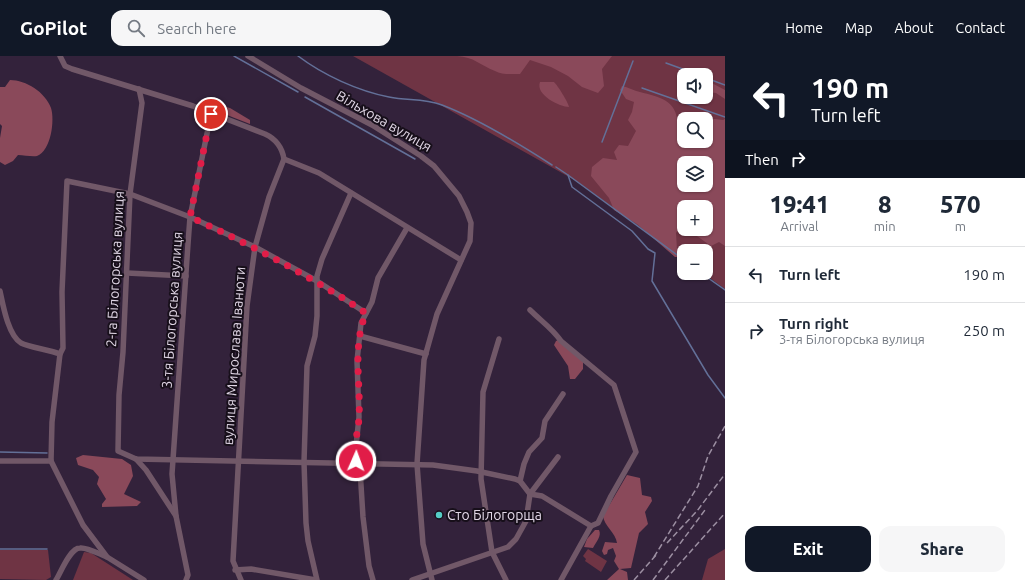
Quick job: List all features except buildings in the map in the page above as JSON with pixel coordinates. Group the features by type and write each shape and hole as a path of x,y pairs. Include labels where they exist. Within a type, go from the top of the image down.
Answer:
{"street":[{"path":"60,56 65,66 72,69 193,106 275,139 284,159 308,167 461,260"},
{"name":"Вільхова вулиця","path":"248,56 301,88 372,125 421,156 434,166 461,200 471,223 470,241 437,314 426,354 417,464 423,544 431,577"},
{"name":"2-га Білогорська вулиця","path":"136,459 118,450 119,395 127,272 130,194 142,103 139,89"},
{"name":"3-тя Білогорська вулиця","path":"186,580 188,575 176,516 172,474 190,217 211,114"},
{"name":"вулиця Мирослава Іванюти","path":"241,580 235,570 233,561 247,306 255,247 269,197 284,159"},
{"path":"107,557 83,525 51,461 52,422 60,354 63,348 62,292 67,181 130,194 190,217 255,247 318,282 366,313"},
{"path":"235,570 251,569 317,580 308,541 304,462 307,366 317,323 318,282 322,259 352,193"},
{"path":"373,580 369,566 363,517 360,469 355,456 359,417 357,361 361,323 372,302 378,278 407,228"},
{"path":"127,272 186,276"},
{"path":"0,291 9,325 15,338 22,343 60,354"},
{"path":"530,310 547,327 555,332 561,341 614,386 636,452 611,496 598,523 591,526 561,580"},
{"path":"360,336 426,354"},
{"path":"499,340 483,392 481,446 482,472 492,552 506,580"},
{"path":"520,481 529,452 542,438 545,421 563,394"},
{"path":"412,580 431,577 508,547 516,539 526,521 530,494 558,457"},
{"path":"136,459 173,461 304,462 358,465 417,464 482,472 520,481 530,494 542,496 591,526"},
{"path":"136,459 146,470 176,516"},
{"path":"0,461 51,461"},
{"path":"56,580 68,557 74,550 80,548 107,557 144,580"}],"shaded area":[{"path":"353,56 725,56 725,289 713,280 713,244 677,244 677,254 578,182"},
{"path":"457,56 612,56 602,69 604,86 598,93 582,87 568,76 551,67 530,60 520,74 507,74 490,69 468,58"},
{"path":"10,80 22,82 40,92 51,108 52,127 49,142 42,153 37,156 18,155 13,161 5,165 0,162 0,138 2,126 0,124 0,87 5,87"},
{"path":"540,82 554,82 563,94 569,107 555,103 545,96 539,87"},
{"path":"713,84 725,90 725,99 713,93"},
{"path":"622,86 661,98 667,102 675,111 677,118 677,148 713,148 713,119 725,119 725,246 719,242 713,245 708,244 697,236 713,236 713,200 677,200 677,257 675,257 637,224 614,210 609,198 591,176 592,167 603,158 617,160 614,152 619,145 628,146 636,131 628,120 632,112 634,102 626,99 620,90"},
{"path":"215,104 230,108 250,120 250,124 209,108"},
{"path":"560,339 583,360 583,369 575,379 570,379 568,366 554,345 556,341"},
{"path":"83,455 122,459 131,465 133,476 124,494 141,502 137,506 102,507 102,504 106,499 97,484 99,477 93,470 78,465 76,458"},
{"path":"627,475 640,478 642,495 651,497 652,501 645,512 648,524 639,533 631,568 620,569 627,572 628,580 607,580 619,569 614,561 616,556 613,548 608,550 607,554 604,555 602,551 605,542 617,543 615,536 605,523 603,516"},
{"path":"595,530 599,530 600,534 593,548 584,547 587,539"},
{"path":"588,549 607,561 601,572 585,561 586,559 583,556"},
{"path":"725,549 725,580 702,580 708,559"},
{"path":"0,550 48,550 51,577 46,580 0,579"},
{"path":"84,552 91,553 133,580 73,580"}],"waterway":[{"path":"234,56 298,92"},
{"path":"298,56 318,70 365,91 396,98 421,100 455,110 498,132 552,165"},
{"path":"602,142 633,61"},
{"path":"666,63 680,68"},
{"path":"713,81 725,85"},
{"path":"642,88 725,117"},
{"path":"305,97 415,159"},
{"path":"556,167 568,175 572,187 632,231 648,249 655,253 652,281 708,375 725,398"},
{"path":"568,175 677,255"},
{"path":"711,280 725,290"},
{"path":"0,452 47,453"},
{"path":"0,549 47,549"}],"railway":[{"path":"654,557 698,486 708,456 725,426"},
{"path":"667,543 697,511 725,474"},
{"path":"653,580 705,510"},
{"path":"665,580 725,513"},
{"path":"634,580 657,554"}],"place":[{"name":"Сто Білогорща","path":"439,515"}],"route":[{"path":"211,114 190,217 255,247 318,282 366,313 361,323 357,361 359,417 355,456 356,461"}]}
